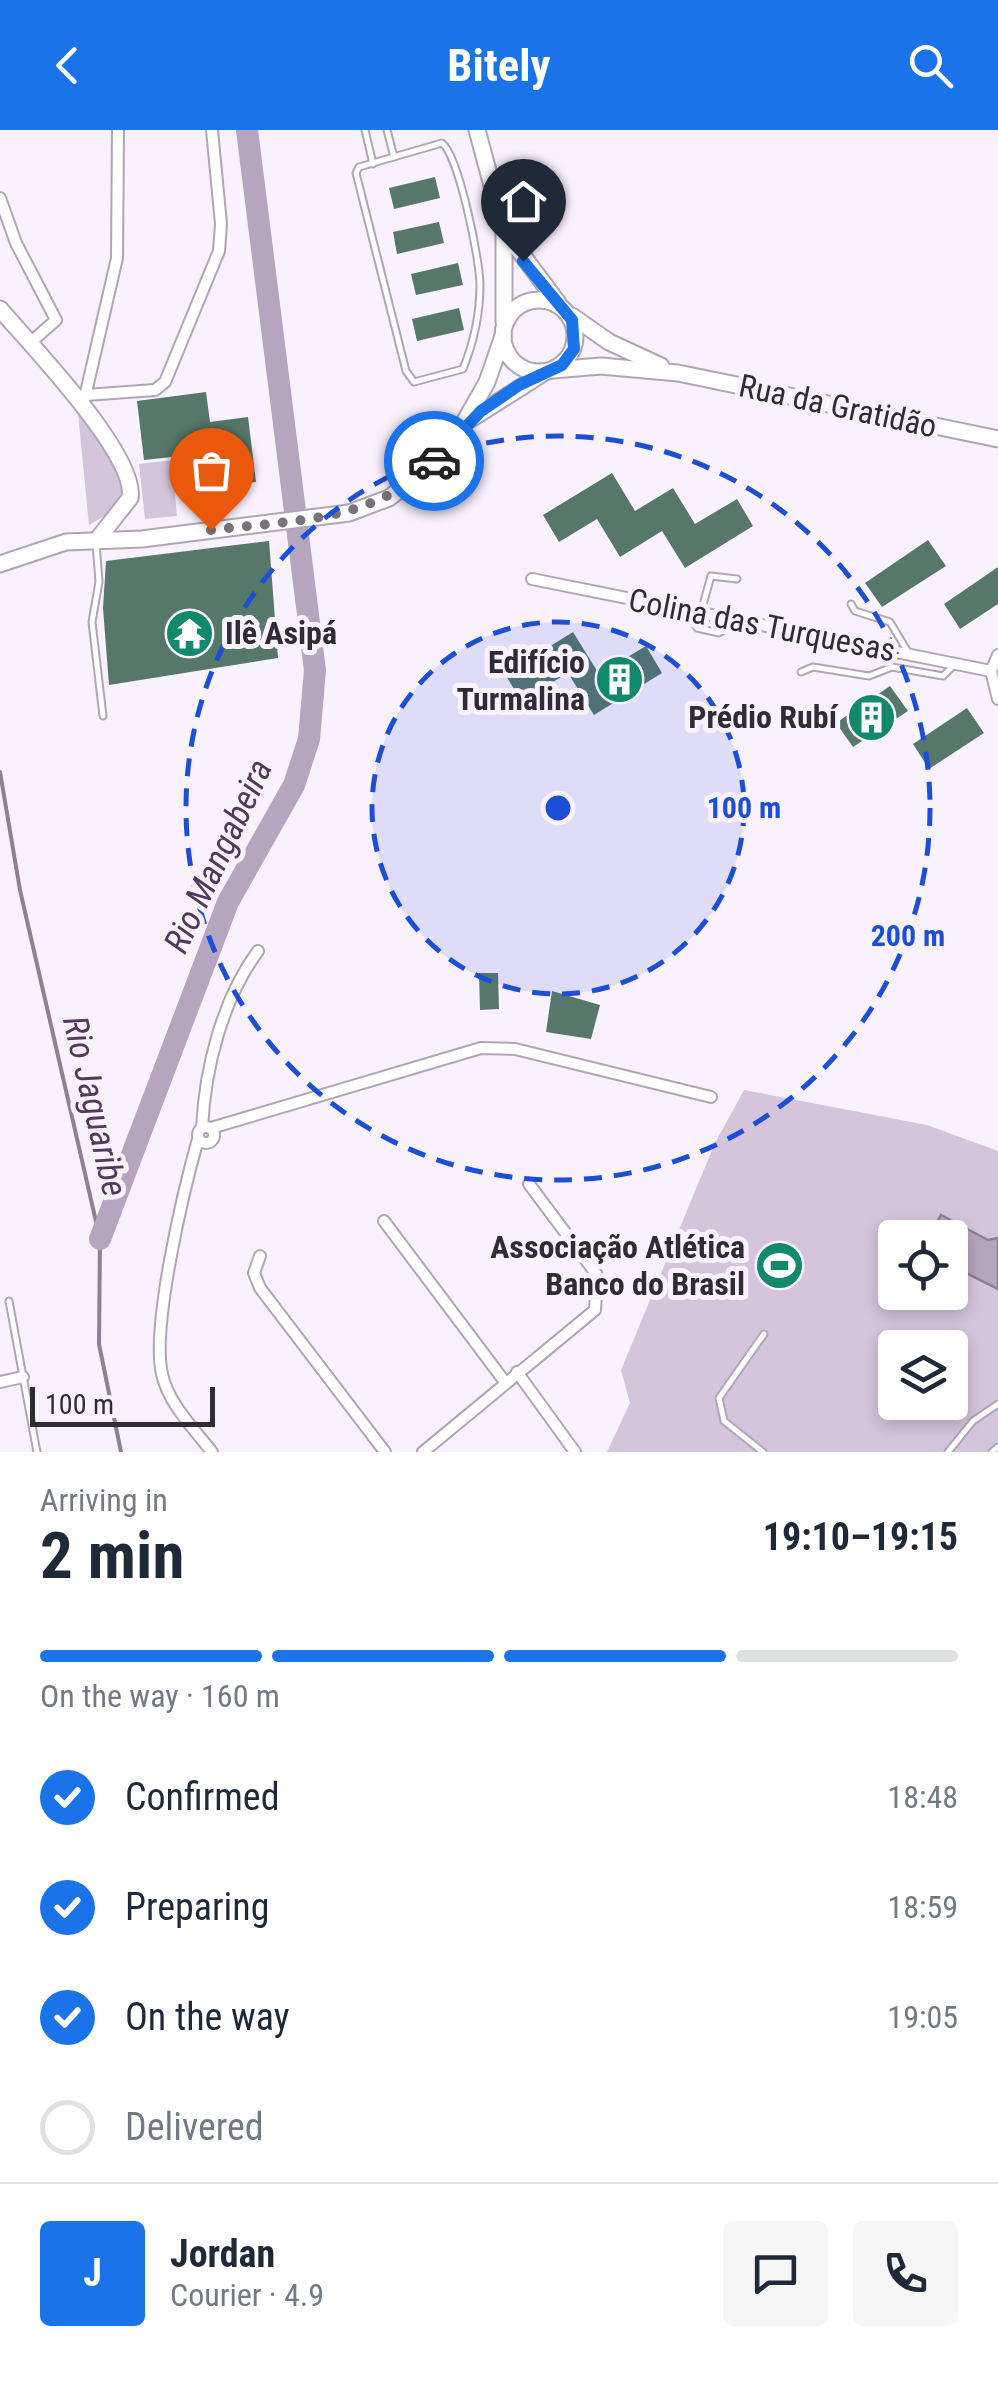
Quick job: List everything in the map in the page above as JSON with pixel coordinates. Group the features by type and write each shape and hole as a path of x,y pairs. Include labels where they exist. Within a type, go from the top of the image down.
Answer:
{"street":[{"path":"84,400 118,258 118,130"},
{"path":"84,400 154,390 165,382 218,251 221,224 212,130"},
{"path":"477,130 504,230"},
{"path":"0,198 16,243 56,320 35,340"},
{"name":"Rua da Gratidão","path":"504,230 564,310 609,342 678,373"},
{"name":"Rua da Gratidão","path":"0,564 66,542 142,539 349,514 389,498 422,473 460,428 487,382 503,332 508,290 504,230"},
{"path":"527,302 552,302 564,310 576,339 568,358 549,371 515,364 503,332 516,308 527,302"},
{"path":"0,309 35,340 84,400 130,478 130,498 96,540"},
{"name":"Rua da Gratidão","path":"460,428 502,396 549,371 613,366 678,373 998,438"},
{"path":"66,542 109,522"},
{"name":"Colina das Turquesas","path":"532,579 991,671"},
{"path":"998,655 991,671 998,699"},
{"path":"212,1452 172,1398 160,1358 174,1248 192,1162 207,1135 214,1046 243,975 258,952"},
{"path":"207,1135 240,1119 480,1048 515,1049 711,1097"},
{"path":"423,1452 588,1318 599,1298 597,1276 529,1184"},
{"path":"384,1220 506,1382"},
{"path":"260,1256 254,1274 260,1288 385,1450"},
{"path":"518,1372 575,1452"},
{"path":"0,1382 24,1378"}],"lane":[{"path":"365,130 373,164"},
{"path":"387,130 394,157"},
{"path":"442,143 450,150 480,282 476,324 458,373 414,382 406,371 358,181 357,170 373,164 442,143"},
{"path":"96,540 99,582 92,622 104,716"},
{"path":"701,612 709,578 737,580"},
{"path":"852,604 855,611 890,622 911,655 909,670"},
{"path":"683,608 698,628 719,632 738,620"},
{"path":"801,672 813,667 869,676 887,667 943,676 954,664"},
{"path":"9,1301 37,1452"},
{"path":"763,1452 724,1420 719,1398 764,1334"},
{"path":"948,1452 973,1422 998,1404"},
{"path":"992,1452 998,1447"}],"shaded area":[{"path":"78,413 114,458 124,487 113,511 89,525"},
{"path":"172,460 177,516 145,519 139,464"},
{"name":"Associação Atlética Banco do Brasil","path":"744,1090 927,1125 998,1151 998,1452 607,1452 630,1403 621,1370 715,1143"},
{"path":"968,1229 988,1240 998,1238 998,1289 968,1274"}],"building":[{"path":"435,177 440,198 394,209 389,188"},
{"path":"439,222 444,243 397,254 393,232"},
{"path":"458,263 463,285 416,295 411,274"},
{"path":"459,308 464,330 417,341 412,319"},
{"path":"206,392 210,422 248,417 256,482 176,493 172,457 144,460 137,401"},
{"path":"612,473 635,511 673,488 695,524 737,499 753,526 685,568 662,531 620,557 597,519 559,542 543,515"},
{"path":"928,540 946,566 882,607 865,583"},
{"name":"Ilê Asipá","path":"269,541 278,658 109,685 103,608 106,561"},
{"path":"998,567 998,604 960,629 944,604"},
{"path":"573,632 599,674 646,646 662,673 594,715 568,673 521,701 505,674"},
{"name":"Prédio Rubí","path":"890,686 908,711 853,747 836,723"},
{"path":"967,708 984,733 929,769 913,744"},
{"path":"479,973 498,973 499,1009 480,1010"},
{"path":"552,991 600,1005 591,1039 546,1032"}],"waterway":[{"name":"Rio Mangabeira","path":"100,1239 228,902 294,785 309,739 315,670 247,130"},
{"name":"Rio Jaguaribe","path":"0,772 20,890 100,1239 99,1344 121,1452"}],"way so far":[{"path":"211,530 349,514 389,498 434,461"}],"place":[{"name":"Ilê Asipá","path":"190,633"},
{"name":"Edifício Turmalina","path":"620,680"},
{"name":"Prédio Rubí","path":"872,717"},
{"name":"Associação Atlética Banco do Brasil","path":"780,1265"}],"route":[{"path":"434,461 460,428 481,411 519,385 562,365 574,349 572,320 523,261"}]}
